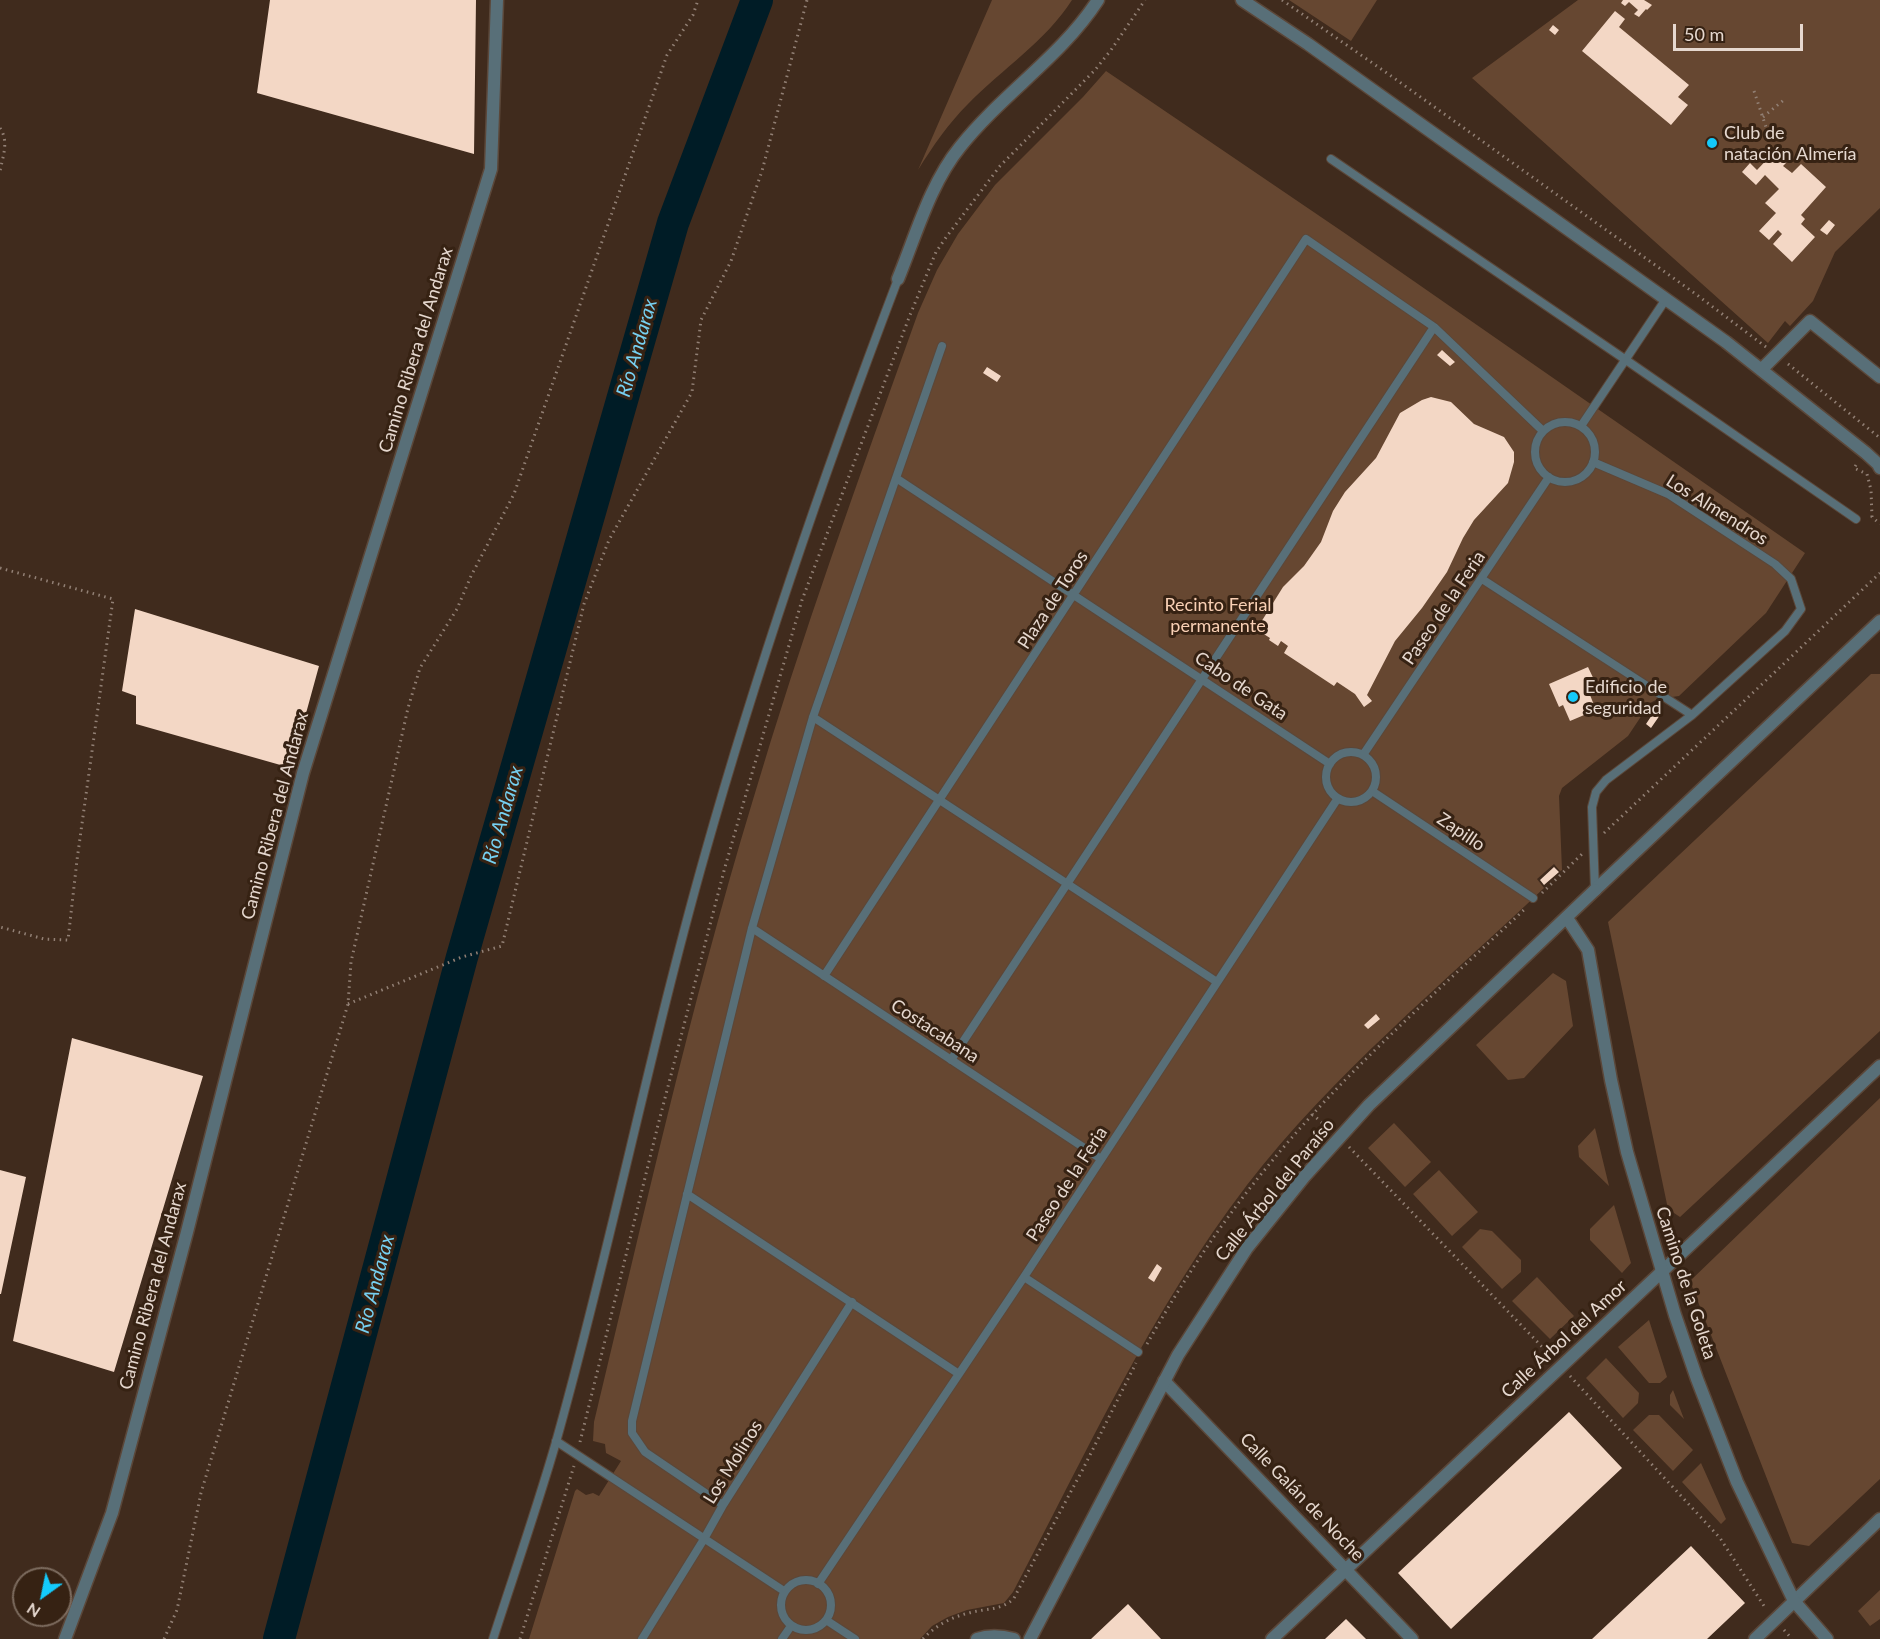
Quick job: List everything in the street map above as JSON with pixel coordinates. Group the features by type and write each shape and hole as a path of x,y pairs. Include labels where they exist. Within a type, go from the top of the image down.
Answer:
{"street":[{"name":"Camino Ribera del Andarax","path":"65,1639 112,1513 187,1232 303,773 491,169 497,0"},
{"path":"898,279 941,173 959,147 983,120 1046,62 1098,0"},
{"path":"1242,0 1300,38 1666,299 1761,370 1866,453 1880,468"},
{"path":"1761,370 1810,321 1880,377"},
{"name":"Calle Árbol del Paraíso","path":"1030,1639 1178,1355 1247,1248 1311,1168 1369,1105 1880,621"},
{"name":"Camino de la Goleta","path":"1567,918 1588,950 1624,1141 1697,1379 1733,1471 1794,1601 1827,1639"},
{"name":"Calle Árbol del Amor","path":"1272,1639 1880,1066"},
{"name":"Calle Galán de Noche","path":"1164,1381 1412,1639"},
{"path":"1755,1639 1880,1519"},
{"path":"977,1639 995,1637 1014,1639"}],"lane":[{"path":"1331,159 1856,519"},
{"name":"Plaza de Toros","path":"824,976 1306,239 1434,327"},
{"path":"493,1639 556,1441 704,855 782,604 829,464 898,279"},
{"path":"1581,426 1666,299"},
{"path":"951,1060 1434,327 1544,431"},
{"path":"723,1504 645,1452 631,1428 752,928 813,717 942,346"},
{"path":"1563,422 1581,426 1593,441 1595,453 1593,462 1584,475 1573,481 1562,481 1549,477 1540,467 1536,457 1537,441 1544,431 1551,425 1563,422"},
{"name":"Los Almendros","path":"1593,462 1668,494 1774,564 1791,579 1801,609 1785,631 1692,716"},
{"name":"Paseo de la Feria","path":"1363,755 1549,477"},
{"name":"Cabo de Gata","path":"896,478 1330,764"},
{"path":"1482,579 1692,716 1606,780 1596,792 1592,807 1595,890"},
{"path":"813,717 1217,982"},
{"path":"1356,752 1363,755 1371,761 1376,772 1372,791 1365,798 1355,802 1338,798 1327,784 1326,775 1330,764 1344,753 1356,752"},
{"name":"Zapillo","path":"1372,791 1533,898"},
{"name":"Paseo de la Feria","path":"819,1584 1024,1277 1338,798"},
{"name":"Costacabana","path":"752,928 1101,1159"},
{"path":"687,1194 959,1374"},
{"path":"1024,1277 1138,1352"},
{"name":"Los Molinos","path":"642,1639 723,1504 852,1302"},
{"path":"556,1441 784,1592"},
{"path":"809,1580 819,1584 826,1590 830,1599 831,1610 826,1620 811,1630 801,1630 791,1626 781,1611 780,1602 784,1592 790,1585 799,1581 809,1580"},
{"path":"826,1620 855,1639"},
{"path":"782,1639 791,1626"}],"path":[{"path":"164,1639 177,1610 201,1493 348,1004 351,962 408,708 420,668 458,609 471,576 513,494 667,55 693,15 698,0"},
{"path":"348,1004 462,957 502,946 584,604 609,540 692,392 701,320 731,261 762,171 807,0"},
{"path":"520,1639 577,1455 658,1125 722,878 798,612 910,315 936,252 947,236 1000,166 1111,51 1145,0"},
{"path":"1282,0 1697,295 1763,345"},
{"path":"1754,91 1771,142"},
{"path":"1762,117 1785,99"},
{"path":"0,128 4,134 5,146 0,171"},
{"path":"1788,365 1880,438"},
{"path":"1859,461 1854,468 1867,474 1871,490 1872,517 1880,524"},
{"path":"0,568 113,599 76,860 68,940 44,939 0,927"},
{"path":"1565,871 1880,573"},
{"path":"1312,1114 1325,1126"},
{"path":"1351,1149 1556,1362"},
{"path":"1568,1375 1720,1538 1766,1610"}],"green space":[{"path":"992,0 1072,0 1050,29 961,112 918,170"},
{"path":"1289,0 1377,0 1351,41"},
{"name":"Club de natación Almería","path":"1578,0 1880,0 1880,208 1835,252 1813,301 1790,326 1785,321 1768,343 1472,78"},
{"name":"Recinto Ferial permanente","path":"1106,71 1346,234 1805,553 1766,613 1679,696 1658,699 1650,703 1628,736 1562,788 1559,796 1562,870 1560,871 1554,864 1537,879 1544,888 1390,1031 1315,1105 1247,1185 1212,1233 1150,1332 1013,1592 1004,1603 967,1610 948,1617 932,1626 920,1639 529,1639 575,1491 577,1489 586,1495 593,1493 599,1496 621,1461 606,1453 605,1444 593,1441 594,1422 688,1034 729,880 790,679 918,313 937,270 958,234 995,185"},
{"path":"1871,674 1880,674 1880,1031 1680,1217 1668,1209 1608,922"},
{"path":"1553,973 1566,981 1573,1026 1524,1078 1508,1080 1476,1045"},
{"path":"1880,1098 1880,1479 1809,1546 1792,1543 1690,1281"},
{"path":"1394,1123 1431,1162 1405,1187 1368,1148"},
{"path":"1595,1128 1609,1186 1579,1157 1578,1146"},
{"path":"1439,1170 1478,1212 1452,1236 1413,1194"},
{"path":"1614,1205 1631,1263 1622,1273 1590,1240 1590,1229"},
{"path":"1480,1229 1492,1231 1521,1260 1521,1272 1502,1289 1462,1247"},
{"path":"1537,1277 1574,1316 1550,1339 1512,1301"},
{"path":"1649,1320 1667,1377 1660,1383 1649,1383 1618,1347"},
{"path":"1606,1358 1639,1393 1638,1403 1623,1418 1586,1378"},
{"path":"1673,1390 1684,1419 1670,1405 1670,1395"},
{"path":"1649,1415 1659,1415 1693,1450 1673,1471 1633,1430"},
{"path":"1701,1463 1726,1519 1721,1524 1682,1482"},
{"path":"1880,1590 1880,1619 1870,1626 1858,1611"}],"building":[{"path":"270,0 476,0 474,154 257,93"},
{"path":"1623,0 1644,0 1652,5 1639,17 1634,14 1638,10 1629,2 1625,6 1621,3"},
{"path":"1615,11 1625,19 1619,27 1689,85 1678,97 1688,105 1671,125 1582,51"},
{"path":"1553,25 1559,30 1555,35 1549,30"},
{"path":"1775,151 1787,162 1783,166 1792,173 1801,164 1826,187 1801,215 1805,219 1801,224 1815,237 1792,262 1773,244 1782,234 1778,230 1769,240 1759,231 1776,213 1765,203 1779,189 1765,175 1756,185 1742,172 1750,163 1757,170"},
{"path":"1829,220 1835,225 1827,235 1820,230"},
{"path":"1442,350 1455,362 1450,366 1437,355"},
{"path":"987,367 1001,376 997,382 983,373"},
{"path":"1431,397 1451,402 1474,424 1504,437 1514,452 1514,462 1508,483 1474,520 1447,572 1395,641 1367,695 1372,701 1364,707 1355,694 1337,682 1334,686 1284,653 1288,646 1281,641 1278,646 1259,631 1261,628 1258,627 1283,587 1304,566 1321,542 1333,511 1345,492 1376,458 1400,413"},
{"path":"135,609 319,666 291,768 136,724 136,696 122,691"},
{"name":"Edificio de seguridad","path":"1588,667 1597,686 1588,690 1596,710 1570,721 1563,705 1559,707 1549,684"},
{"path":"1654,712 1660,715 1651,728 1646,724"},
{"path":"1554,867 1559,872 1544,885 1540,880"},
{"path":"1376,1014 1380,1019 1368,1029 1364,1025"},
{"path":"72,1038 203,1076 114,1372 13,1341"},
{"path":"0,1170 26,1177 1,1294 0,1294"},
{"path":"1157,1264 1162,1268 1154,1282 1148,1278"},
{"path":"1569,1412 1622,1468 1451,1629 1398,1573"},
{"path":"1691,1546 1745,1603 1707,1639 1592,1639"},
{"path":"1128,1604 1161,1639 1091,1639"},
{"path":"1346,1619 1366,1639 1325,1639"}],"waterway":[{"name":"Río Andarax","path":"279,1639 462,957 673,223 757,0"}],"place":[{"name":"Club de natación Almería","path":"1712,143"},
{"name":"Edificio de seguridad","path":"1573,697"}]}
